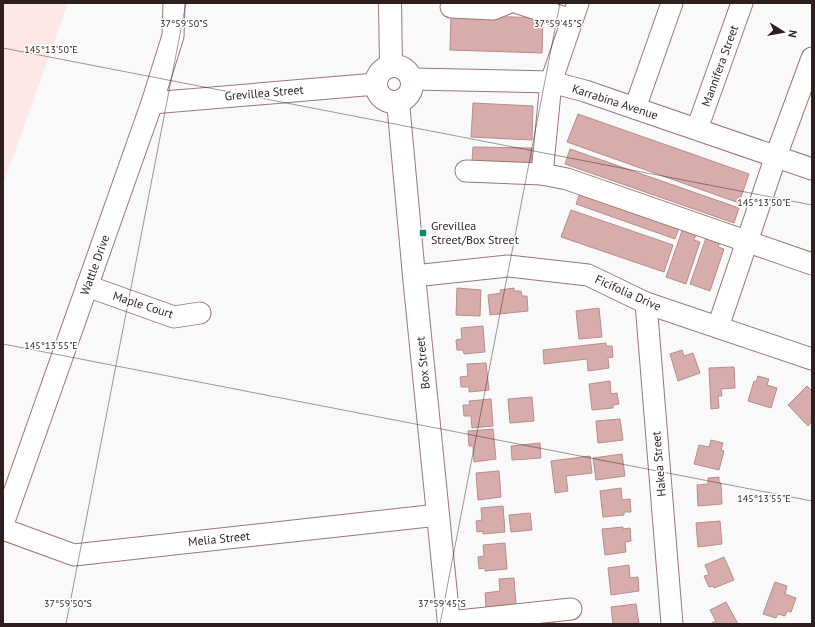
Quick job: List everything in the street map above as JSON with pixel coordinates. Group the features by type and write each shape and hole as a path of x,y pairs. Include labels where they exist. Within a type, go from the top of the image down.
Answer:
{"main road":[{"path":"390,3 391,66"},
{"path":"391,66 403,69 408,73 411,79 408,95 398,102 387,101 376,89 379,74 391,66"},
{"name":"Box Street","path":"398,102 449,623"}],"street":[{"name":"Wattle Drive","path":"3,524 152,103 173,36 174,3"},
{"path":"451,7 493,9 508,3"},
{"path":"518,3 575,11 551,82 542,174"},
{"path":"635,108 672,3"},
{"name":"Mannifera Street","path":"697,129 742,3"},
{"path":"718,327 776,156 812,58"},
{"name":"Karrabina Avenue","path":"411,79 551,82 585,91 812,169"},
{"name":"Grevillea Street","path":"152,103 376,84"},
{"path":"466,171 542,174 566,179 812,264"},
{"name":"Ficifolia Drive","path":"414,276 508,266 588,275 646,303 812,359"},
{"name":"Maple Court","path":"87,286 174,317 200,313"},
{"name":"Hakea Street","path":"646,303 672,624"},
{"name":"Melia Street","path":"3,529 74,555 438,515"},
{"path":"449,623 572,609"}],"shaded area":[{"path":"3,3 68,3 3,185"}],"building":[{"path":"451,15 543,18 542,53 450,50"},
{"path":"473,103 533,106 532,140 471,137"},
{"path":"578,114 749,174 739,203 567,142"},
{"path":"473,147 532,148 531,163 472,161"},
{"path":"570,149 739,208 734,223 565,164"},
{"path":"581,190 680,225 675,239 576,204"},
{"path":"571,210 673,245 664,272 561,237"},
{"path":"683,228 697,232 694,240 700,242 686,284 666,277"},
{"path":"707,235 721,240 718,247 724,249 710,291 690,284"},
{"path":"457,288 481,290 480,316 456,315"},
{"path":"514,288 514,291 521,291 522,296 527,296 528,311 490,315 488,295 501,293 500,290"},
{"path":"599,308 602,337 579,339 576,311"},
{"path":"483,326 485,352 464,354 463,350 457,350 456,340 462,339 461,328"},
{"path":"606,343 606,346 612,346 613,357 608,358 609,368 588,371 587,359 544,364 543,350"},
{"path":"682,350 684,356 693,353 700,373 678,381 670,354"},
{"path":"486,363 489,390 469,392 469,387 461,387 460,377 468,376 467,364"},
{"path":"734,367 735,388 721,389 722,396 718,396 719,408 711,409 709,368"},
{"path":"758,376 769,379 767,385 777,388 771,408 748,401 754,381 756,382"},
{"path":"610,381 611,394 617,393 619,404 613,405 613,408 592,410 589,384"},
{"path":"807,386 812,391 812,422 808,426 788,405"},
{"path":"532,397 534,421 510,423 508,399"},
{"path":"491,399 493,426 472,428 471,416 464,416 463,405 470,405 469,401"},
{"path":"620,419 623,440 598,443 596,421"},
{"path":"493,429 496,459 474,462 473,446 469,446 468,431"},
{"path":"711,440 723,443 721,450 724,451 719,470 694,464 699,445 709,447"},
{"path":"540,443 541,458 512,460 511,446"},
{"path":"622,454 625,476 596,480 593,458"},
{"path":"590,456 592,473 566,476 568,491 555,493 551,461"},
{"path":"499,471 501,497 478,500 476,473"},
{"path":"719,477 719,483 721,483 722,504 698,506 697,485 708,484 708,478"},
{"path":"621,488 622,500 630,499 631,512 624,512 624,515 603,517 600,491"},
{"path":"503,506 505,532 483,534 483,531 477,532 476,521 482,520 481,508"},
{"path":"530,513 532,530 511,532 509,515"},
{"path":"720,521 722,544 698,547 696,523"},
{"path":"623,527 623,529 630,528 631,541 625,542 626,552 605,555 602,529"},
{"path":"505,543 507,569 485,571 485,568 479,569 478,557 484,556 483,545"},
{"path":"724,557 734,580 714,588 713,586 709,587 704,576 709,575 705,565"},
{"path":"629,565 630,578 638,577 639,591 611,595 608,568"},
{"path":"514,578 516,604 486,607 485,593 500,591 499,579"},
{"path":"775,582 787,586 785,594 796,598 791,612 787,611 785,616 778,614 776,618 763,614"},
{"path":"726,602 738,624 710,624 716,621 710,610"},
{"path":"636,604 639,624 613,624 611,607"},
{"path":"554,619 555,624 514,624"}],"place":[{"name":"Grevillea Street/Box Street","path":"423,233"}]}
